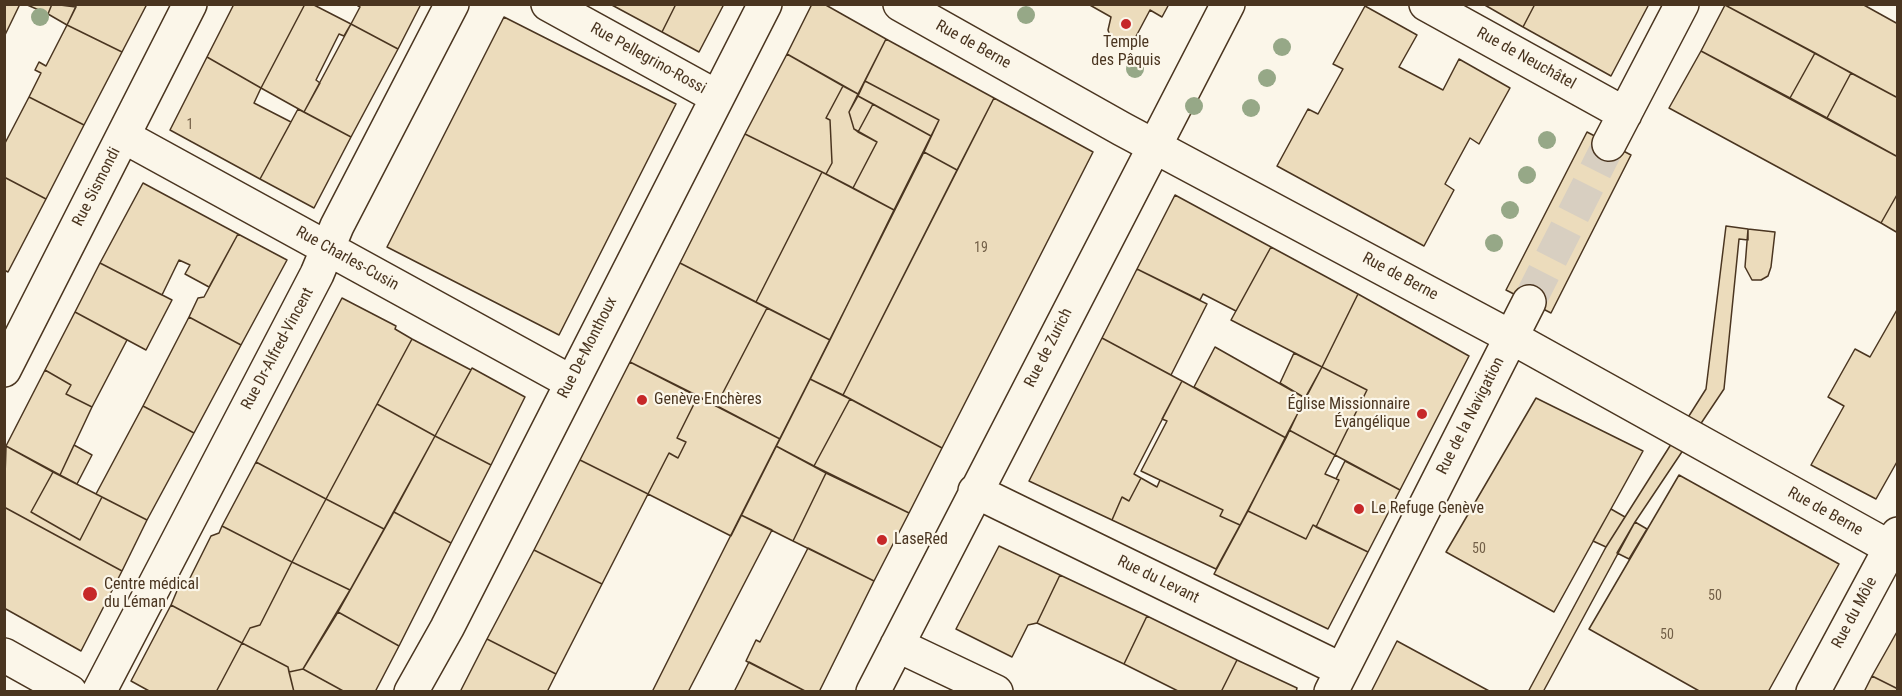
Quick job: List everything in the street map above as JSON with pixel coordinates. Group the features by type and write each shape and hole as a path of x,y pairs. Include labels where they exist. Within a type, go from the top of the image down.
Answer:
{"street":[{"name":"Rue Sismondi","path":"4,370 190,4"},
{"name":"Rue Dr-Alfred-Vincent","path":"99,692 317,274 327,248 452,4"},
{"name":"Rue Pellegrino-Rossi","path":"548,4 717,97"},
{"name":"Rue De-Monthoux","path":"411,692 447,628 765,4"},
{"name":"Rue de Berne","path":"900,4 1154,146 1895,545"},
{"name":"Rue de Zurich","path":"873,692 1228,4"},
{"name":"Rue de Neuchâtel","path":"1426,4 1625,114"},
{"path":"1610,144 1682,4"},
{"name":"Rue Charles-Cusin","path":"123,136 571,382"},
{"name":"Rue de la Navigation","path":"1336,681 1529,302"},
{"name":"Rue du Levant","path":"975,491 1336,681"},
{"name":"Rue du Môle","path":"1813,692 1895,545"},
{"path":"897,645 996,692"},
{"path":"4,655 70,692"}],"building":[{"path":"4,4 20,4 4,37"},
{"path":"25,4 52,4 48,14"},
{"path":"52,4 76,7 67,25 48,14"},
{"path":"77,4 147,4 122,52 67,25"},
{"path":"234,4 305,4 261,88 207,57"},
{"path":"305,4 312,4 351,24 344,36 339,34 316,80 320,83 304,112 261,88"},
{"path":"355,4 421,4 398,49 351,24 360,7"},
{"path":"610,4 676,4 662,32"},
{"path":"676,4 724,4 699,52 662,32"},
{"path":"812,4 824,4 886,39 858,94 787,54"},
{"name":"Temple des Pâquis","path":"1088,4 1169,4 1162,17 1150,10 1133,42 1120,45 1111,39 1108,30 1111,17"},
{"path":"1483,4 1535,4 1523,27"},
{"path":"1535,4 1649,4 1611,76 1523,27"},
{"path":"1862,4 1898,24 1898,98 1725,5"},
{"path":"1725,5 1815,53 1790,98 1701,51"},
{"path":"1365,6 1417,35 1399,67 1443,90 1459,59 1510,88 1479,144 1470,138 1445,184 1454,190 1424,246 1277,166 1308,109 1318,114 1343,69 1333,64"},
{"path":"504,17 676,104 559,335 387,247"},
{"path":"351,24 398,49 351,137 304,112"},
{"path":"67,25 122,52 84,125 29,97 41,73 35,70 39,62 46,66"},
{"path":"886,39 994,98 957,170 924,152 939,120 865,81"},
{"path":"1701,51 1898,157 1898,193 1881,223 1669,108"},
{"path":"1815,53 1851,73 1827,118 1790,98"},
{"path":"787,54 843,86 826,118 830,120 832,163 826,174 745,134"},
{"path":"207,57 261,88 254,103 291,122 260,179 170,130"},
{"path":"1851,73 1898,98 1898,157 1827,118"},
{"path":"865,81 939,120 931,136 858,96"},
{"path":"843,86 858,94 849,112 854,129 877,142 853,188 826,174 832,163 830,120 826,118"},
{"path":"858,96 873,104 858,132 854,129 849,112"},
{"path":"29,97 84,125 46,199 4,177 4,145"},
{"path":"994,98 1093,152 942,448 843,395"},
{"path":"873,104 931,136 894,210 853,188 877,142 858,132"},
{"path":"298,109 351,137 314,208 260,179"},
{"path":"1587,132 1631,155 1551,313 1506,290"},
{"path":"745,134 822,172 756,302 680,263"},
{"path":"924,152 957,170 843,395 810,379"},
{"path":"822,172 894,210 830,340 756,302"},
{"path":"4,177 46,199 8,272 4,270"},
{"path":"143,183 238,234 209,287 185,274 190,265 179,260 162,295 100,263"},
{"path":"1898,193 1898,233 1881,223"},
{"path":"1175,195 1271,247 1236,311 1203,294 1200,300 1137,269"},
{"path":"1726,226 1748,229 1748,240 1739,239 1724,389 1635,522 1543,692 1528,692 1606,547 1706,389"},
{"path":"1748,229 1775,232 1771,267 1768,276 1761,280 1752,280 1745,267"},
{"path":"238,234 287,260 241,345 189,317 198,298 204,297"},
{"path":"1271,247 1358,294 1322,367 1231,320"},
{"path":"100,263 172,300 146,350 75,312"},
{"path":"680,263 767,308 716,406 630,362"},
{"path":"1137,269 1207,304 1171,375 1102,338"},
{"path":"1358,294 1469,356 1400,490 1335,455 1367,390 1322,367"},
{"path":"342,298 396,326 395,329 412,339 326,499 256,462"},
{"path":"767,308 830,340 780,439 716,406"},
{"path":"1898,308 1898,460 1876,499 1811,465 1844,406 1828,397 1855,349 1870,357"},
{"path":"75,312 127,340 92,407 66,394 71,385 45,370"},
{"path":"189,317 241,345 194,433 143,406"},
{"path":"1102,338 1182,381 1134,474 1141,478 1129,501 1122,497 1112,520 1029,481"},
{"path":"412,339 471,370 435,436 377,404"},
{"path":"1215,347 1305,398 1286,438 1194,387"},
{"path":"1294,353 1322,367 1305,398 1280,383"},
{"path":"630,362 698,396 677,438 686,442 678,458 669,453 648,494 580,460"},
{"path":"1322,367 1367,390 1335,455 1289,430"},
{"path":"472,368 525,397 491,465 435,436"},
{"path":"45,370 71,385 66,394 92,407 60,475 6,446"},
{"path":"810,379 850,399 814,466 776,446"},
{"path":"1182,381 1286,438 1240,525 1220,516 1223,510 1141,471 1167,421 1162,419"},
{"path":"698,396 780,439 731,536 648,494 669,453 678,458 686,442 677,438"},
{"path":"1536,398 1643,451 1554,612 1446,552"},
{"path":"850,399 942,448 909,513 814,466"},
{"path":"377,404 435,436 384,529 326,499"},
{"path":"143,406 194,433 147,520 96,494"},
{"path":"1289,430 1335,455 1325,474 1339,480 1316,527 1313,525 1306,539 1248,511"},
{"path":"435,436 491,465 451,543 394,512"},
{"path":"74,445 92,455 77,484 60,475"},
{"path":"6,446 53,472 31,512 80,540 102,497 147,520 122,571 4,507"},
{"path":"776,446 826,473 793,541 741,515"},
{"path":"580,460 648,494 602,584 534,550"},
{"path":"1345,461 1400,490 1368,552 1316,527 1339,480 1336,479"},
{"path":"256,462 326,499 292,562 222,526"},
{"path":"53,472 102,497 80,540 31,512"},
{"path":"826,473 909,513 874,581 793,541"},
{"path":"1679,475 1839,564 1768,692 1701,692 1589,629"},
{"path":"1141,478 1157,487 1160,480 1223,510 1220,516 1240,525 1216,569 1112,520 1122,497 1129,501"},
{"path":"326,499 384,529 350,590 292,562"},
{"path":"4,507 122,571 81,651 4,608"},
{"path":"1611,509 1625,517 1606,547 1593,541"},
{"path":"1248,511 1306,539 1313,525 1368,552 1328,629 1214,574"},
{"path":"394,512 451,543 399,646 338,612"},
{"path":"741,515 772,530 688,692 652,692"},
{"path":"1635,522 1647,529 1629,559 1617,553"},
{"path":"222,526 292,562 260,625 250,628 242,643 171,605 179,586 187,584 211,536 219,533"},
{"path":"999,546 1060,575 1037,623 1028,625 1012,657 956,629"},
{"path":"808,548 874,581 819,692 807,692 746,661 756,640 760,642"},
{"path":"534,550 602,584 556,674 487,639"},
{"path":"292,562 350,590 303,669 289,672 288,667 242,643 250,628 260,625"},
{"path":"1060,575 1147,616 1124,664 1037,623"},
{"path":"171,605 242,643 216,692 151,692 131,681"},
{"path":"338,612 399,646 375,692 345,692 303,669"},
{"path":"1147,616 1237,660 1221,692 1180,692 1124,664"},
{"path":"1898,630 1898,689 1872,676"},
{"path":"487,639 556,674 547,692 460,692"},
{"path":"1397,641 1491,692 1371,692"},
{"path":"242,643 288,667 294,692 216,692"},
{"path":"1237,660 1297,688 1296,692 1221,692"},
{"path":"749,662 807,692 734,692"},
{"path":"303,669 345,692 294,692 289,672"},
{"path":"1872,676 1898,689 1898,692 1864,692"}],"tunnel":[{"path":"1529,302 1609,144"}],"place":[{"name":"Temple des Pâquis","path":"1126,24"},
{"name":"Genève Enchères","path":"642,400"},
{"name":"Église Missionnaire Évangélique","path":"1422,414"},
{"name":"Le Refuge Genève","path":"1359,509"},
{"name":"LaseRed","path":"882,540"},
{"name":"Centre médical du Léman","path":"90,594"}]}
